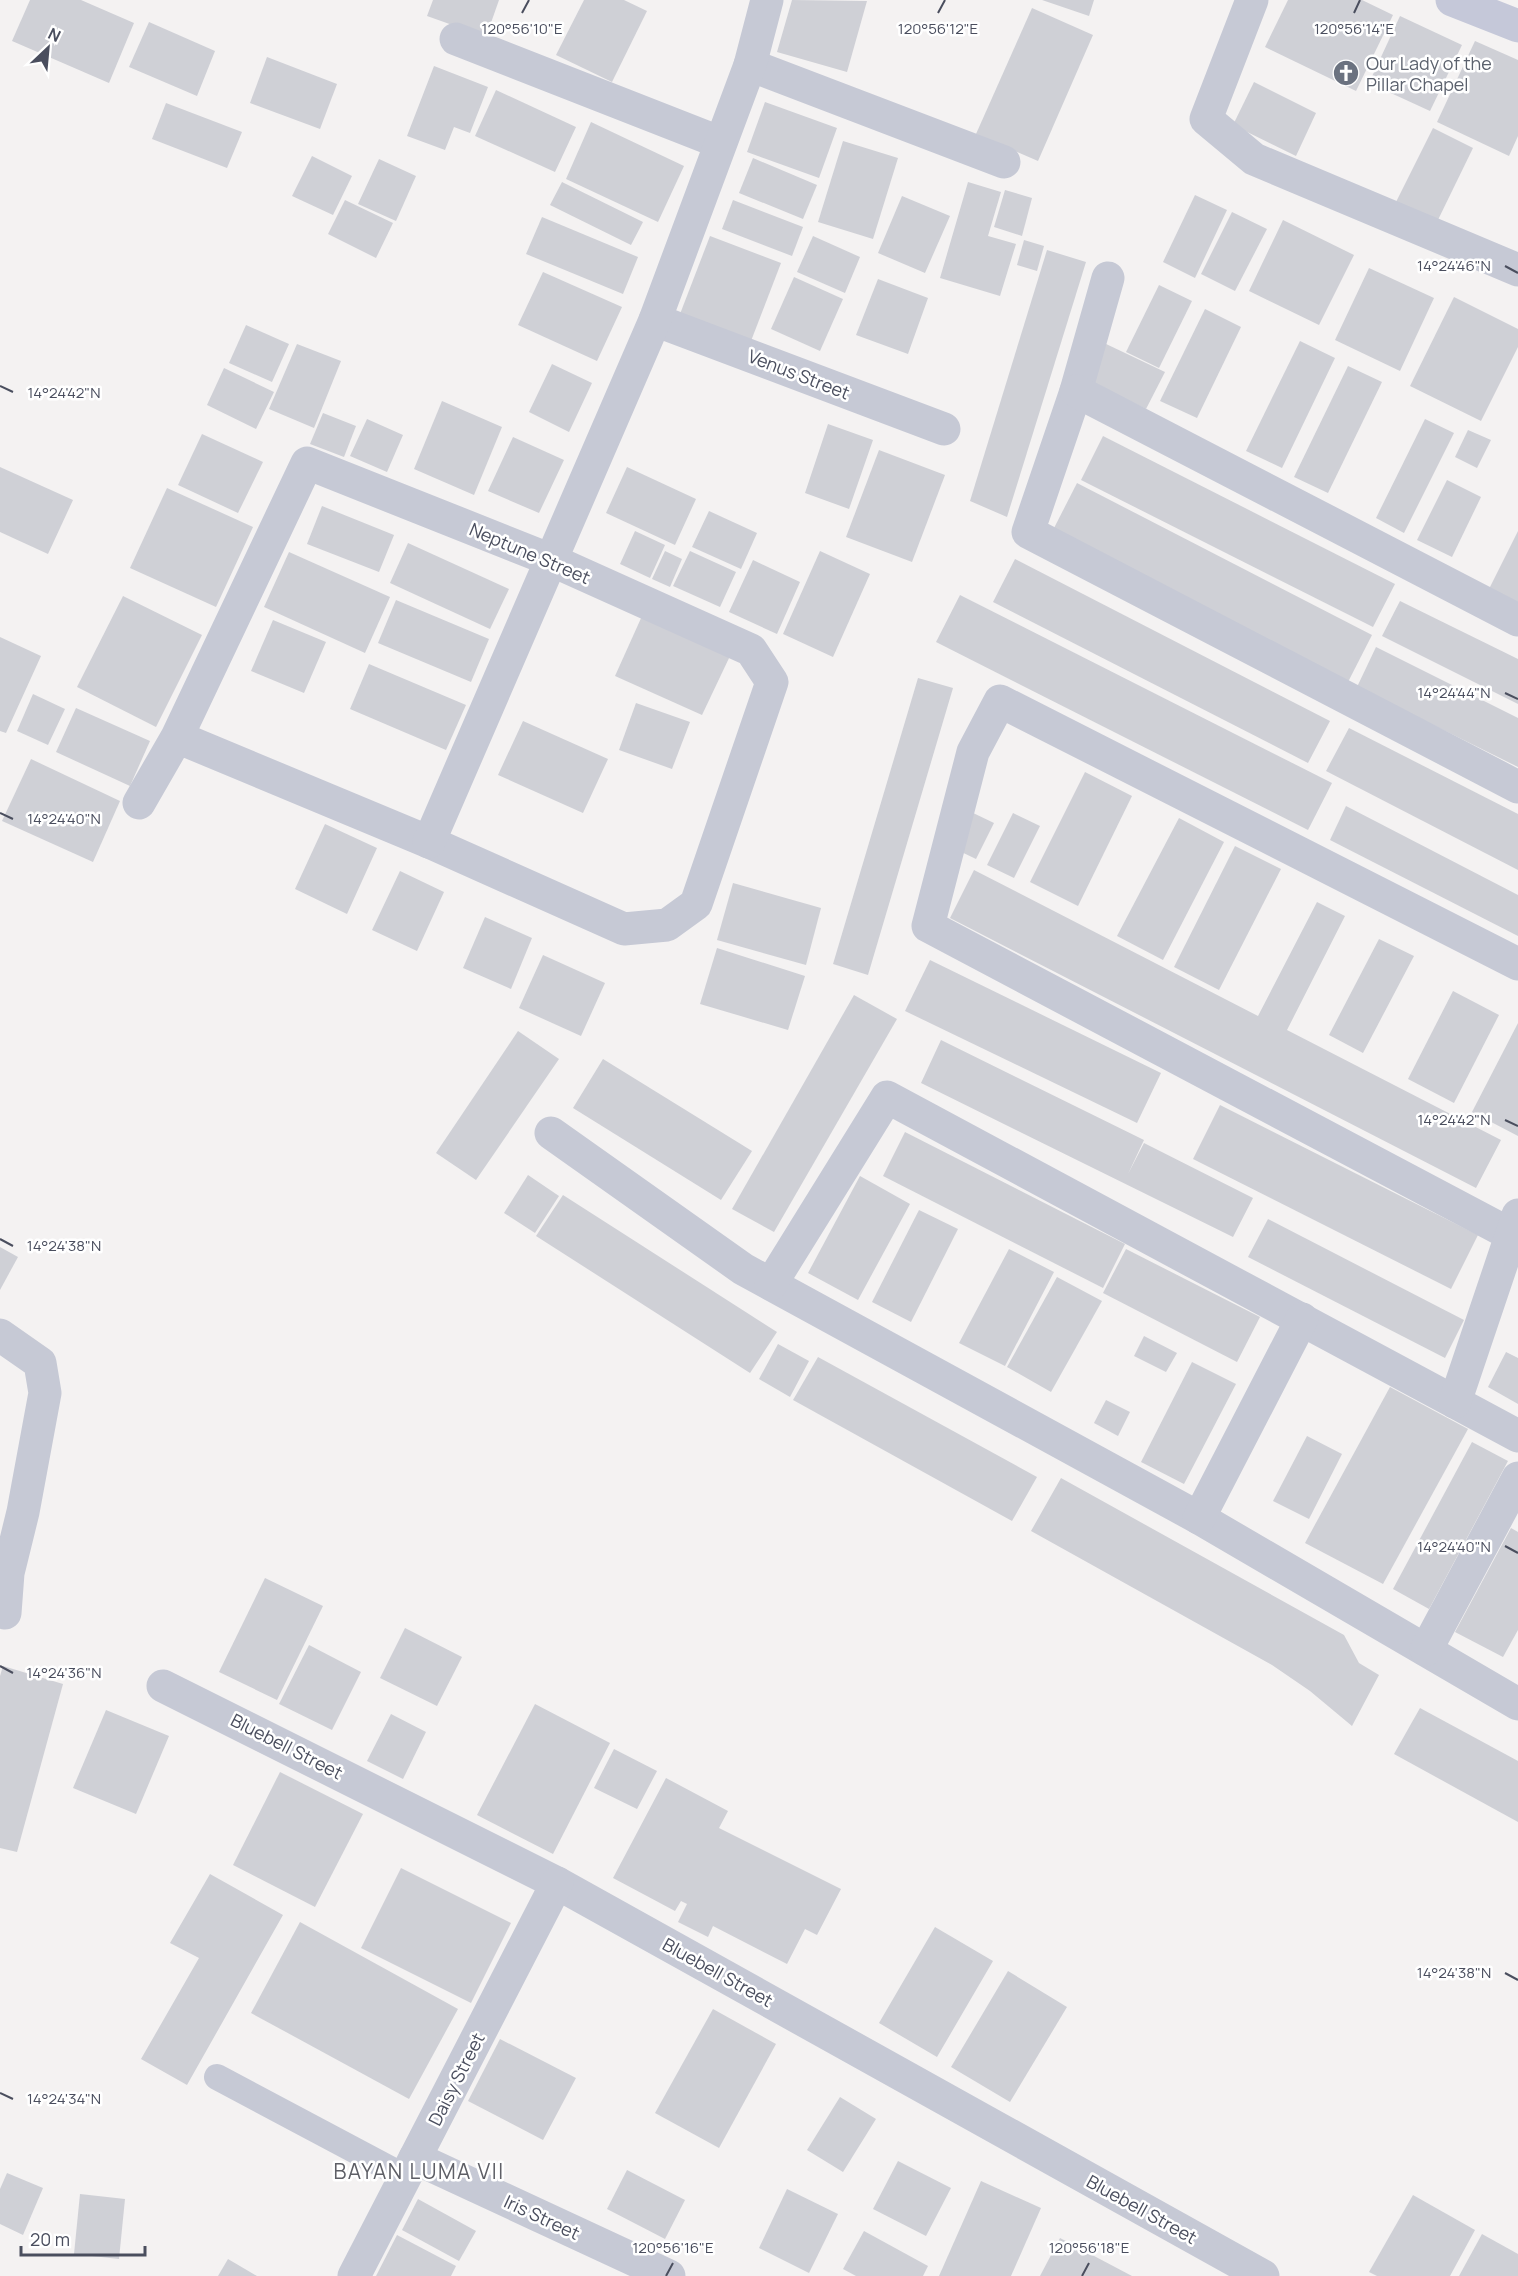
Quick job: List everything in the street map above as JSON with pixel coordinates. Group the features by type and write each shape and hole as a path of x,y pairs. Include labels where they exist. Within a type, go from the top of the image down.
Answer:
{"street":[{"path":"139,803 177,737 429,842 655,320 719,142 750,65 767,0"},
{"path":"1252,0 1206,119 1254,159 1518,270"},
{"path":"1452,0 1518,26"},
{"path":"456,39 719,142"},
{"path":"750,65 1004,162"},
{"path":"1108,278 1076,391 1028,531 1518,787"},
{"name":"Venus Street","path":"655,320 944,429"},
{"path":"1076,391 1518,620"},
{"name":"Neptune Street","path":"177,737 307,463 550,560 751,650 772,682 696,904 668,925 624,929 429,842"},
{"path":"1455,1402 1514,1225 928,926 973,752 1000,701 1518,964"},
{"path":"771,1284 887,1097 1518,1436"},
{"path":"551,1133 743,1269 1199,1518 1518,1704"},
{"path":"1199,1518 1302,1319"},
{"path":"0,1335 40,1363 45,1393 23,1512 8,1573 5,1613"},
{"path":"1426,1650 1518,1478"},
{"name":"Bluebell Street","path":"163,1686 557,1882 1263,2276"},
{"name":"Daisy Street","path":"354,2276 557,1882"},
{"name":"Iris Street","path":"410,2168 669,2276"}],"lane":[{"path":"217,2077 410,2168"}],"building":[{"path":"30,0 81,0 134,23 109,83 12,41"},
{"path":"433,0 499,0 486,37 427,16"},
{"path":"584,0 624,0 647,11 612,82 556,55"},
{"path":"792,0 867,1 847,72 777,52"},
{"path":"1042,0 1094,0 1089,16"},
{"path":"1288,0 1362,0 1393,15 1356,91 1265,47"},
{"path":"1032,8 1093,35 1038,161 976,134"},
{"path":"1400,16 1462,45 1430,111 1369,83"},
{"path":"149,22 215,51 197,96 129,67"},
{"path":"1475,41 1518,60 1518,136 1509,156 1437,122"},
{"path":"267,57 337,84 320,129 250,103"},
{"path":"434,66 488,87 470,133 454,127 445,150 407,136"},
{"path":"1254,82 1316,113 1296,156 1233,125"},
{"path":"496,90 576,127 555,172 475,136"},
{"path":"765,102 837,128 819,178 747,152"},
{"path":"166,103 242,132 227,168 152,139"},
{"path":"591,122 684,166 658,222 566,179"},
{"path":"1433,128 1473,148 1435,226 1394,206"},
{"path":"843,141 898,158 873,239 818,222"},
{"path":"312,156 352,176 333,215 292,196"},
{"path":"753,158 817,185 803,219 739,193"},
{"path":"379,159 416,176 396,221 358,204"},
{"path":"562,182 643,222 631,245 550,205"},
{"path":"968,182 1001,192 988,236 1016,244 1000,296 940,278"},
{"path":"1005,190 1032,198 1022,236 994,227"},
{"path":"1195,195 1227,210 1195,278 1163,262"},
{"path":"902,196 950,216 925,273 878,253"},
{"path":"345,200 393,223 376,258 328,234"},
{"path":"733,200 803,227 792,256 722,229"},
{"path":"1232,212 1267,229 1235,291 1201,274"},
{"path":"542,217 638,257 623,294 526,254"},
{"path":"1283,220 1354,255 1319,325 1249,291"},
{"path":"710,236 781,263 751,341 680,314"},
{"path":"813,236 860,257 845,293 797,272"},
{"path":"1024,240 1044,246 1037,271 1017,265"},
{"path":"1047,250 1086,262 1007,517 970,501"},
{"path":"1369,268 1434,298 1400,371 1335,340"},
{"path":"543,272 622,307 597,361 518,325"},
{"path":"794,277 843,299 820,351 771,329"},
{"path":"878,279 928,298 908,354 856,335"},
{"path":"1159,285 1192,301 1159,368 1126,352"},
{"path":"1454,297 1518,329 1518,347 1481,421 1410,386"},
{"path":"1205,309 1241,327 1197,418 1160,401"},
{"path":"246,325 289,344 272,382 229,363"},
{"path":"1300,341 1335,358 1282,468 1246,451"},
{"path":"1104,343 1165,372 1146,409 1086,380"},
{"path":"297,344 341,361 314,428 269,409"},
{"path":"552,364 592,383 569,432 529,412"},
{"path":"1348,366 1382,382 1328,493 1294,477"},
{"path":"224,368 274,392 256,429 207,405"},
{"path":"442,401 502,427 474,495 414,469"},
{"path":"323,413 356,426 344,457 310,444"},
{"path":"367,419 403,435 387,472 350,456"},
{"path":"1425,419 1454,433 1404,533 1376,518"},
{"path":"828,424 873,440 849,509 805,493"},
{"path":"1468,430 1491,440 1477,468 1455,457"},
{"path":"202,434 263,462 238,513 178,485"},
{"path":"1103,436 1395,584 1373,627 1081,480"},
{"path":"513,437 564,460 539,513 488,491"},
{"path":"879,450 945,475 912,562 846,537"},
{"path":"0,467 73,500 48,554 0,532"},
{"path":"627,467 696,499 675,545 606,513"},
{"path":"1447,480 1481,497 1452,557 1417,540"},
{"path":"1077,483 1372,635 1347,684 1052,532"},
{"path":"167,488 253,527 216,607 130,568"},
{"path":"322,506 394,535 379,572 307,544"},
{"path":"709,511 757,533 741,569 692,547"},
{"path":"635,531 665,545 650,578 620,564"},
{"path":"1518,531 1518,604 1489,589"},
{"path":"408,543 509,589 490,629 390,583"},
{"path":"665,551 682,559 670,587 652,579"},
{"path":"690,551 736,572 720,607 673,586"},
{"path":"820,551 870,574 833,657 783,634"},
{"path":"289,552 390,597 365,653 264,607"},
{"path":"1015,559 1330,721 1308,763 993,602"},
{"path":"753,560 800,582 777,634 729,612"},
{"path":"960,595 1332,783 1308,830 936,642"},
{"path":"123,596 202,635 156,727 77,687"},
{"path":"396,600 489,639 471,682 378,643"},
{"path":"1400,601 1518,659 1518,704 1382,636"},
{"path":"642,616 730,656 702,715 615,676"},
{"path":"273,620 326,642 304,693 251,671"},
{"path":"0,637 41,656 6,733 0,731"},
{"path":"1376,647 1518,718 1518,767 1357,687"},
{"path":"369,664 466,705 446,750 350,709"},
{"path":"918,678 953,688 868,975 833,964"},
{"path":"33,694 65,709 48,745 17,731"},
{"path":"636,703 690,722 672,769 619,750"},
{"path":"76,708 150,741 130,786 56,752"},
{"path":"523,721 608,759 583,813 498,775"},
{"path":"1349,728 1518,814 1518,870 1326,771"},
{"path":"31,759 120,801 93,862 2,821"},
{"path":"1085,772 1132,796 1078,906 1030,882"},
{"path":"1346,806 1518,895 1518,936 1330,840"},
{"path":"969,811 994,823 976,859 951,847"},
{"path":"1013,813 1040,826 1014,878 987,865"},
{"path":"1179,818 1224,842 1163,960 1117,936"},
{"path":"325,824 377,848 347,914 295,889"},
{"path":"1235,846 1281,869 1219,990 1174,967"},
{"path":"974,870 1258,1016 1317,902 1345,916 1287,1030 1501,1140 1476,1188 950,918"},
{"path":"400,871 444,892 417,951 372,930"},
{"path":"733,883 821,908 806,965 717,940"},
{"path":"485,917 532,938 511,989 463,968"},
{"path":"1379,939 1414,956 1363,1053 1329,1035"},
{"path":"717,948 805,976 788,1030 700,1004"},
{"path":"543,955 605,983 581,1036 519,1008"},
{"path":"930,960 1161,1073 1137,1123 905,1011"},
{"path":"1453,991 1499,1015 1454,1103 1408,1079"},
{"path":"854,995 897,1019 774,1232 732,1209"},
{"path":"1518,1023 1518,1136 1472,1112"},
{"path":"518,1031 559,1059 476,1180 436,1153"},
{"path":"941,1040 1144,1140 1128,1174 1144,1143 1253,1198 1233,1237 921,1083"},
{"path":"603,1059 752,1151 721,1200 573,1108"},
{"path":"1220,1105 1478,1235 1451,1289 1193,1159"},
{"path":"905,1132 1125,1244 1103,1288 883,1176"},
{"path":"528,1175 559,1196 535,1233 504,1213"},
{"path":"860,1176 910,1204 858,1300 808,1273"},
{"path":"563,1195 777,1332 750,1373 536,1236"},
{"path":"919,1210 958,1229 911,1322 872,1302"},
{"path":"1268,1219 1464,1320 1445,1358 1248,1257"},
{"path":"0,1247 18,1257 0,1290"},
{"path":"1009,1249 1054,1272 1005,1366 959,1343"},
{"path":"1126,1249 1260,1317 1237,1362 1103,1293"},
{"path":"1057,1277 1102,1301 1051,1392 1007,1367"},
{"path":"1144,1336 1177,1353 1166,1372 1134,1356"},
{"path":"778,1344 809,1361 790,1397 759,1379"},
{"path":"1506,1352 1518,1358 1518,1404 1488,1387"},
{"path":"818,1357 1037,1477 1012,1521 793,1400"},
{"path":"1192,1362 1236,1384 1184,1484 1141,1462"},
{"path":"1390,1387 1468,1429 1383,1584 1305,1543"},
{"path":"1106,1400 1130,1412 1118,1436 1094,1423"},
{"path":"1307,1436 1342,1454 1309,1519 1273,1501"},
{"path":"1472,1442 1508,1461 1429,1609 1393,1589"},
{"path":"1061,1478 1344,1635 1359,1663 1379,1675 1352,1726 1310,1691 1272,1665 1031,1531"},
{"path":"1511,1528 1518,1532 1518,1630 1503,1657 1455,1632"},
{"path":"265,1578 323,1606 277,1700 219,1672"},
{"path":"405,1628 462,1657 437,1706 380,1678"},
{"path":"309,1645 361,1672 332,1730 279,1704"},
{"path":"3,1666 63,1684 17,1852 0,1848 0,1676"},
{"path":"535,1704 610,1743 553,1854 477,1815"},
{"path":"1420,1708 1518,1761 1518,1822 1394,1754"},
{"path":"106,1710 169,1736 136,1814 73,1788"},
{"path":"391,1714 426,1732 403,1779 367,1761"},
{"path":"614,1749 657,1771 637,1809 594,1788"},
{"path":"280,1772 363,1814 315,1907 233,1865"},
{"path":"666,1778 728,1811 719,1828 841,1889 817,1935 805,1929 787,1964 713,1926 708,1937 678,1922 687,1904 681,1901 675,1911 613,1878"},
{"path":"401,1868 511,1923 471,2003 361,1948"},
{"path":"210,1874 283,1915 187,2085 141,2059 199,1958 170,1943"},
{"path":"300,1922 458,2009 409,2099 251,2013"},
{"path":"935,1927 993,1961 937,2057 879,2023"},
{"path":"1008,1971 1067,2007 1010,2102 951,2067"},
{"path":"713,2009 776,2044 719,2148 655,2113"},
{"path":"500,2039 576,2078 543,2140 468,2101"},
{"path":"840,2097 876,2119 843,2172 807,2150"},
{"path":"898,2161 951,2188 926,2236 873,2209"},
{"path":"627,2170 685,2200 665,2239 607,2209"},
{"path":"7,2173 43,2188 23,2235 0,2224 0,2189"},
{"path":"981,2181 1041,2208 1011,2276 939,2276"},
{"path":"787,2189 838,2214 809,2273 759,2248"},
{"path":"80,2194 125,2199 119,2259 74,2254"},
{"path":"1413,2195 1475,2230 1450,2276 1377,2276 1369,2272"},
{"path":"418,2199 476,2231 459,2261 402,2230"},
{"path":"864,2231 928,2266 923,2276 856,2276 843,2269"},
{"path":"1482,2234 1518,2254 1518,2276 1459,2276"},
{"path":"397,2235 456,2266 451,2276 376,2276"},
{"path":"1060,2238 1132,2276 1040,2276"},
{"path":"228,2259 257,2276 218,2276"}],"place":[{"name":"Our Lady of the Pillar Chapel","path":"1346,73"}],"district":[{"name":"BAYAN LUMA VII","path":"419,2171"}]}
